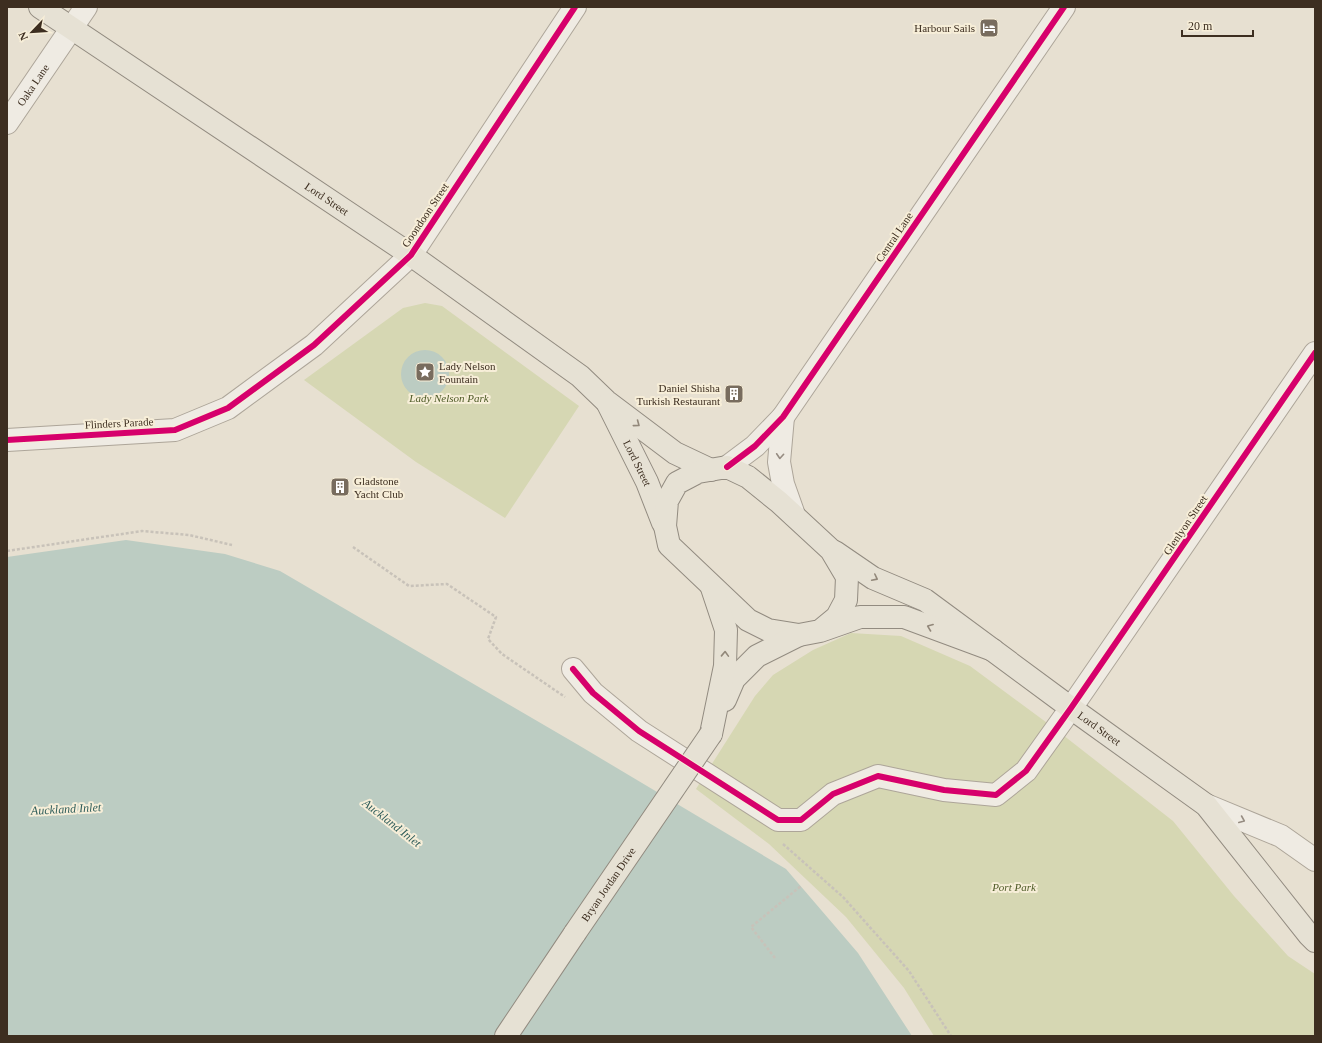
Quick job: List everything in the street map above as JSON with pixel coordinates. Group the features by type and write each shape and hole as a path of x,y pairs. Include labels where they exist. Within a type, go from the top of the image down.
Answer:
{"main road":[{"name":"Lord Street","path":"40,7 411,255 580,376 606,401 675,453 748,477 794,515 831,550 873,578 925,600 1071,708 1206,805 1309,935 1315,940"},
{"name":"Lord Street","path":"606,401 647,482 665,526"},
{"path":"719,468 698,472 677,482 667,501 665,526 669,545 748,620 768,630 809,633 837,617 846,600 847,577 831,550"},
{"name":"Bryan Jordan Drive","path":"711,734 725,666 726,630 712,586"},
{"name":"Lord Street","path":"809,633 860,617 904,617 993,650"},
{"name":"Bryan Jordan Drive","path":"506,1036 711,734 734,679 757,656 809,633"}],"street":[{"name":"Oaka Lane","path":"7,123 86,7"},
{"name":"Goondoon Street","path":"228,408 314,345 411,255 575,7"},
{"name":"Central Lane","path":"719,468 755,446 783,417 1064,7"},
{"name":"Glenlyon Street","path":"573,669 593,693 639,731 778,820 801,820 833,794 878,776 944,790 996,794 1026,771 1315,353"},
{"name":"Flinders Parade","path":"7,440 175,430 228,408"},
{"name":"Central Lane","path":"783,417 779,462 783,484 794,515"},
{"name":"Lord Street","path":"1206,805 1281,836 1315,860"}],"path":[{"path":"7,551 142,531 189,535 232,545"},
{"path":"775,958 751,927 801,886"}],"green space":[{"name":"Lady Nelson Park","path":"425,303 442,306 579,406 505,518 416,462 304,380 403,308"},
{"name":"Port Park","path":"851,633 901,636 970,666 1054,728 1173,821 1234,896 1288,956 1315,974 1315,1036 934,1036 904,988 846,917 769,844 696,789 755,696 773,675 813,650"}],"water":[{"name":"Lady Nelson Fountain","path":"420,350 430,350 442,357 449,369 449,379 442,391 430,398 420,398 412,394 405,387 401,379 401,369 405,361 412,354"},
{"name":"Auckland Inlet","path":"126,540 225,554 280,571 580,746 786,869 858,953 912,1036 7,1036 7,557"}],"cycle path":[{"path":"7,440 175,430 228,408 314,345 411,255 575,7"},
{"path":"727,467 755,446 783,417 1064,7"},
{"path":"573,669 593,693 639,731 778,820 801,820 833,794 878,776 944,790 996,795 1026,771 1315,353"}],"place":[{"name":"Harbour Sails","path":"989,28"},
{"name":"Lady Nelson Fountain","path":"425,372"},
{"name":"Daniel Shisha Turkish Restaurant","path":"734,394"},
{"name":"Gladstone Yacht Club","path":"340,487"}]}
